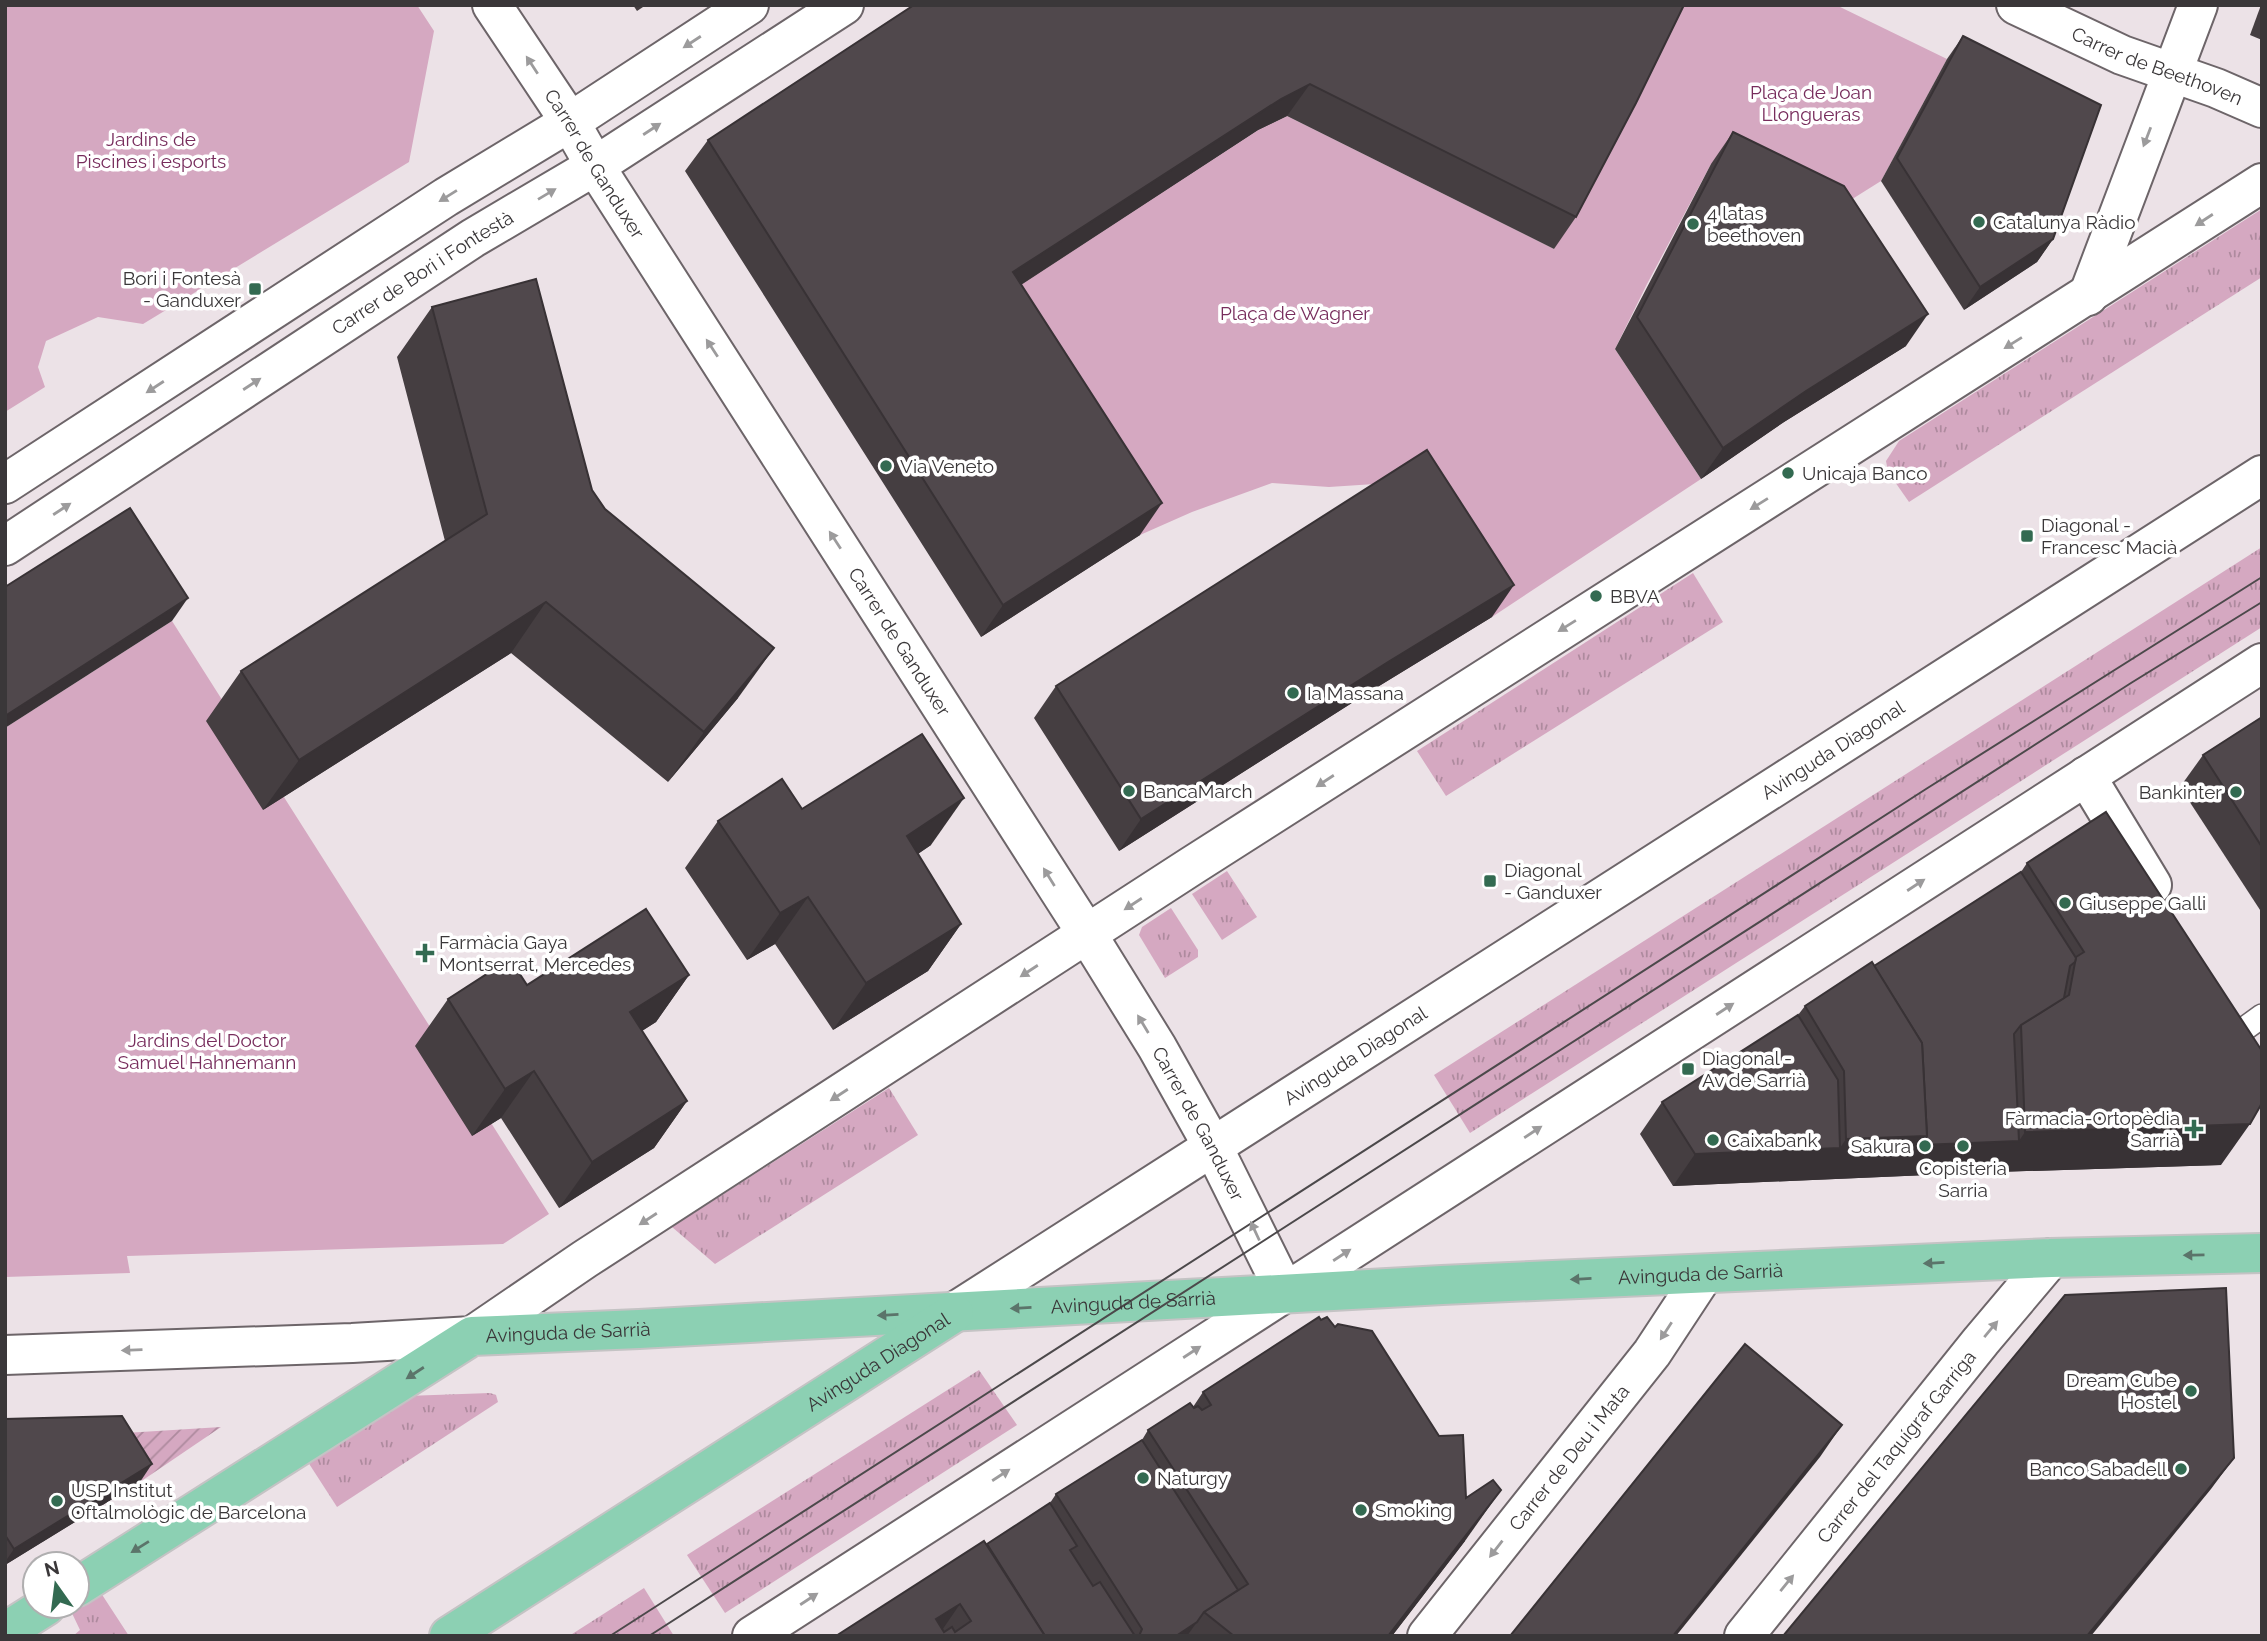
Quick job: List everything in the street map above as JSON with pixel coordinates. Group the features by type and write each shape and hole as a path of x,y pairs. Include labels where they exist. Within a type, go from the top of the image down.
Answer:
{"main road":[{"name":"Carrer de Ganduxer","path":"492,5 570,122 595,166 1157,1047 1213,1147 1285,1292"},
{"path":"5,484 446,197 570,122 750,5"},
{"name":"Carrer de Bori i Fontestà","path":"5,546 473,238 595,166 844,5"},
{"name":"Carrer de Beethoven","path":"2016,5 2122,55 2216,88 2262,108"},
{"path":"2088,296 2198,5"},
{"path":"91,1578 472,1336 585,1259 1087,934 2262,183"},
{"name":"Avinguda Diagonal","path":"449,1636 2262,475"},
{"path":"752,1636 2262,663"},
{"path":"2086,776 2169,913"},
{"path":"2243,1019 2262,1064"},
{"name":"Avinguda de Sarrià","path":"5,1355 352,1343 1285,1292 2051,1258 2262,1253"},
{"name":"Carrer del Taquígraf Garriga","path":"1744,1636 2051,1258"},
{"name":"Carrer de Deu i Mata","path":"1427,1636 1652,1353 1704,1274"}],"green space":[{"name":"Jardins de Piscines i esports","path":"5,5 417,5 434,31 409,162 143,324 98,317 46,341 38,367 45,387 5,412"},
{"name":"Plaça de Wagner","path":"1678,5 1836,5 1947,59 1881,181 1822,218 1711,164 1615,349 1701,479 1492,617 1405,482 1329,487 1272,483 1192,512 1140,535 991,304 1258,130 1287,116 1554,249"},
{"path":"2262,209 2262,277 1909,502 1888,472 1886,461 1899,441"},
{"path":"2262,547 2262,627 1470,1133 1434,1075"},
{"path":"1693,573 1723,622 1446,796 1417,751"},
{"name":"Jardins del Doctor Samuel Hahnemann","path":"172,621 549,1214 503,1244 127,1256 130,1273 5,1277 5,728"},
{"path":"1227,871 1257,917 1222,940 1192,894"},
{"path":"1171,908 1198,950 1198,957 1165,978 1139,935 1142,927"},
{"path":"889,1088 918,1135 715,1264 672,1227"},
{"path":"979,1370 1017,1425 725,1613 687,1555"},
{"path":"496,1395 498,1402 337,1507 306,1459 406,1396"},
{"path":"221,1427 140,1482 109,1434"},
{"path":"644,1588 674,1636 569,1636"},
{"path":"99,1590 129,1636 73,1636 80,1630 75,1620 91,1620 91,1595"}],"building":[{"path":"914,5 1684,5 1576,217 1310,84 1281,99 1013,272 1162,503 1003,605 708,140"},
{"name":"Catalunya Ràdio","path":"1963,36 2101,105 2053,239 1980,287 1897,158"},
{"path":"1733,132 1844,186 1928,314 1806,391 1723,448 1637,317"},
{"path":"536,279 592,490 605,509 774,648 704,732 546,602 299,760 241,671 487,514 432,307"},
{"path":"1427,450 1514,585 1141,819 1056,686"},
{"path":"130,508 188,598 5,716 5,587"},
{"path":"2262,717 2262,847 2203,755"},
{"path":"922,734 964,798 907,836 961,924 866,983 808,897 780,913 718,821 782,779 802,809"},
{"path":"2106,812 2262,1051 2262,1103 2250,1124 2025,1132 2021,1025 2069,995 2076,957 2084,952 2027,863"},
{"path":"2021,872 2076,958 2070,966 2064,998 2021,1025 2014,1034 2019,1141 1921,1145 1927,1136 1922,1043 1874,966"},
{"path":"646,909 689,975 630,1012 687,1101 592,1162 534,1071 505,1089 448,999 510,959 527,985"},
{"path":"1872,962 1922,1043 1927,1136 1846,1139 1844,1071 1805,1006"},
{"path":"1798,1015 1838,1080 1840,1148 1695,1154 1662,1102"},
{"path":"2226,1288 2234,1458 2087,1636 1783,1636 2065,1295"},
{"path":"1319,1317 1321,1320 1327,1317 1335,1327 1338,1324 1372,1331 1439,1436 1463,1435 1466,1498 1493,1480 1501,1490 1388,1636 1234,1636 1204,1612 1248,1584 1148,1430 1190,1403 1194,1408 1198,1406 1202,1410 1211,1405 1203,1392"},
{"path":"1745,1344 1842,1425 1673,1636 1510,1636"},
{"name":"USP Institut Oftalmològic de Barcelona","path":"122,1416 152,1464 14,1549 5,1535 5,1419"},
{"path":"1142,1440 1238,1590 1204,1612 1197,1622 1176,1636 1139,1636 1142,1629 1056,1494"},
{"path":"1050,1503 1077,1546 1070,1550 1093,1586 1100,1582 1135,1636 1045,1636 987,1544"},
{"path":"984,1541 1045,1636 836,1636","holes":["960,1604 971,1621 955,1632 952,1627 944,1632 936,1619"]}],"tram line":[{"path":"610,1636 1926,789 2262,577"},
{"path":"649,1636 2131,683 2262,602"}],"place":[{"name":"Catalunya Ràdio","path":"1979,222"},
{"name":"4 latas beethoven","path":"1693,224"},
{"name":"Bori i Fontesà - Ganduxer","path":"255,289"},
{"name":"Via Veneto","path":"886,466"},
{"name":"Unicaja Banco","path":"1788,473"},
{"name":"Diagonal - Francesc Macià","path":"2027,536"},
{"name":"BBVA","path":"1596,596"},
{"name":"Ia Massana","path":"1293,693"},
{"name":"BancaMarch","path":"1129,791"},
{"name":"Bankinter","path":"2236,792"},
{"name":"Diagonal - Ganduxer","path":"1490,881"},
{"name":"Giuseppe Galli","path":"2065,903"},
{"name":"Farmàcia Gaya Montserrat, Mercedes","path":"425,953"},
{"name":"Diagonal - Av de Sarrià","path":"1688,1069"},
{"name":"Fàrmacia-Ortopèdia Sarrià","path":"2194,1129"},
{"name":"Caixabank","path":"1713,1140"},
{"name":"Sakura","path":"1925,1146"},
{"name":"Copisteria Sarria","path":"1963,1146"},
{"name":"Dream Cube Hostel","path":"2191,1391"},
{"name":"Banco Sabadell","path":"2181,1469"},
{"name":"Naturgy","path":"1143,1478"},
{"name":"USP Institut Oftalmològic de Barcelona","path":"57,1501"},
{"name":"Smoking","path":"1361,1510"}],"park label":[{"name":"Plaça de Joan Llongueras","path":"1811,103"}]}
